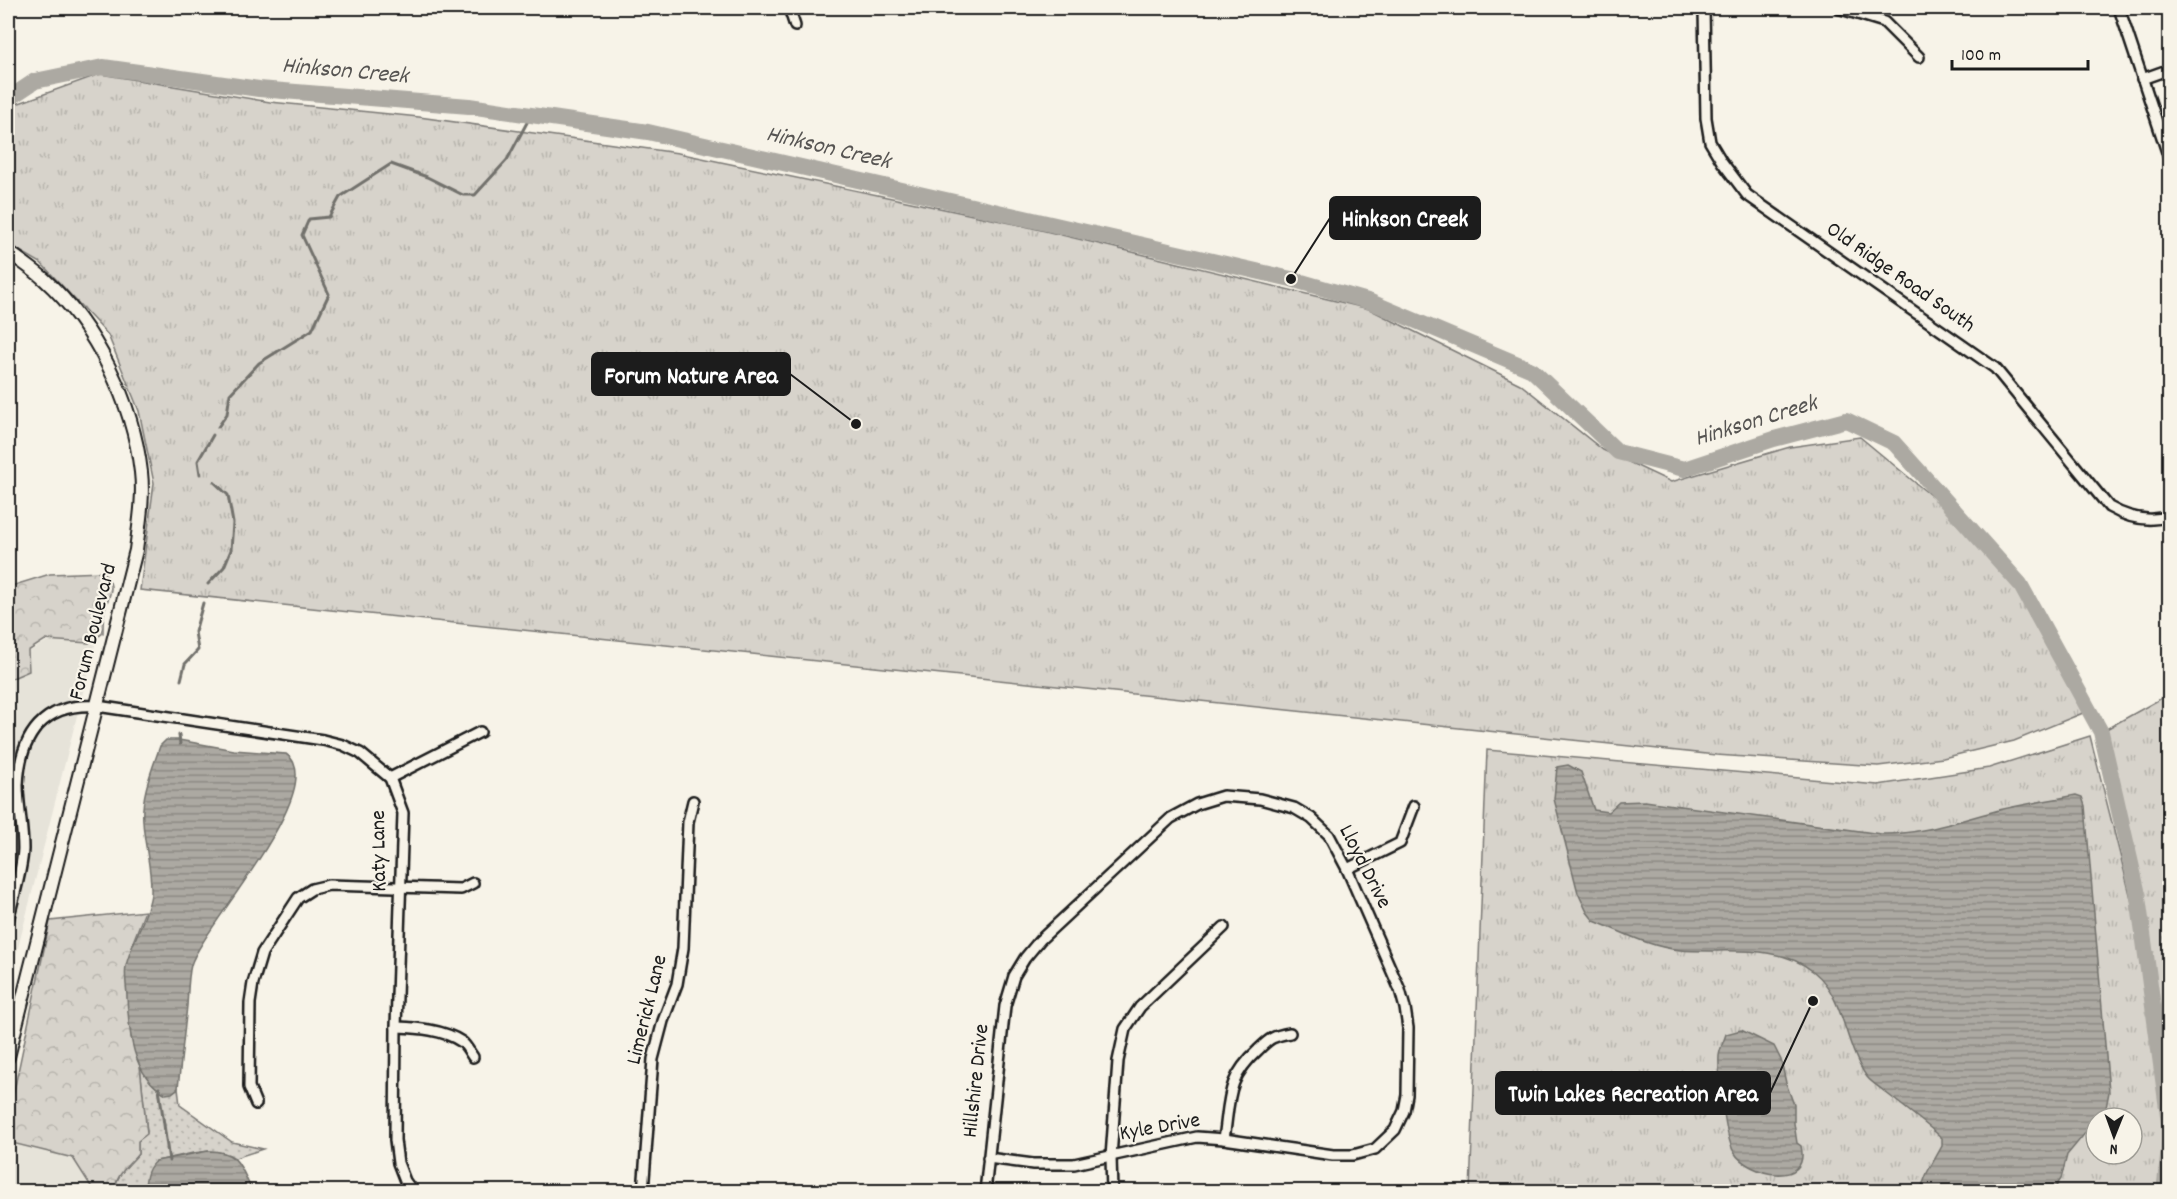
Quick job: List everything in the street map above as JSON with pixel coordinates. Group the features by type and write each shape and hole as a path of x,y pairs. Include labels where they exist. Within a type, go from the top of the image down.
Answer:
{"street":[{"path":"789,8 795,26"},
{"name":"Old Ridge Road South","path":"1704,8 1706,118 1710,142 1747,195 1995,368 2109,507 2140,519 2159,519 2169,516"},
{"path":"1838,8 1884,22 1919,57"},
{"path":"2119,8 2169,160"},
{"path":"2142,79 2169,69"},
{"name":"Forum Boulevard","path":"8,251 44,279 75,313 101,350 117,384 130,423 141,473 136,550 8,1058"},
{"name":"Katy Lane","path":"8,921 23,848 18,785 24,746 33,730 47,717 71,706 96,706 323,740 343,745 360,753 390,778 404,813 396,1028 395,1140 398,1163 405,1181 413,1191"},
{"path":"390,778 480,732"},
{"name":"Lloyd Drive","path":"1014,976 1040,940 1171,818 1197,804 1223,796 1260,799 1294,808 1311,818 1329,835 1347,869 1400,990 1408,1028 1407,1095 1404,1111 1395,1130 1374,1149"},
{"name":"Limerick Lane","path":"643,1191 653,1059 663,1021 677,984 683,948 688,822 693,801"},
{"path":"1347,869 1400,843 1414,806"},
{"path":"256,1104 249,1087 250,1003 253,983 262,953 298,898 312,889 329,885 461,889 473,883"},
{"path":"1112,1191 1111,1156 1118,1060 1125,1029 1140,1007 1224,927"},
{"name":"Hillshire Drive","path":"985,1191 1005,1006 1014,976"},
{"path":"396,1028 424,1029 441,1033 463,1042 473,1057"},
{"path":"1224,1139 1232,1083 1236,1074 1246,1060 1273,1035 1290,1033"},
{"name":"Kyle Drive","path":"988,1158 1056,1165 1074,1164 1197,1137 1333,1155 1353,1155 1374,1149"}],"shaded area":[{"path":"99,629 8,987 8,665 65,630"},
{"path":"166,740 179,740 234,750 286,754 296,770 293,795 279,825 200,947 191,965 178,1088 166,1094 146,1076 134,1052 129,1025 125,974 128,957 150,901 151,884 143,811 148,783 160,746"},
{"path":"1568,765 1581,772 1594,810 1608,812 1619,802 1645,801 1881,834 1911,832 2018,806 2076,795 2082,797 2085,806 2109,1092 2106,1106 2084,1106 2084,1135 2067,1155 2061,1179 2053,1191 1920,1191 1942,1146 1942,1138 1867,1077 1853,1051 1832,995 1814,972 1799,963 1783,956 1767,953 1680,950 1657,946 1594,921 1578,893 1554,799 1557,767"},
{"path":"1741,1030 1774,1046 1781,1060 1794,1105 1794,1123 1797,1143 1801,1146 1802,1160 1797,1168 1788,1173 1764,1172 1752,1167 1741,1160 1731,1144 1723,1105 1719,1056 1726,1034"},
{"path":"8,1142 73,1158 94,1191 8,1191"},
{"path":"208,1151 233,1157 252,1191 145,1191 149,1170 156,1161"}],"green space":[{"path":"100,74 270,102 419,117 678,153 1020,225 1369,309 1520,384 1603,450 1671,482 1790,447 1860,437 1941,504 2026,597 2083,713 2014,741 1943,758 1878,766 1716,755 140,590 154,483 139,411 108,335 41,263 8,244 8,107"},
{"path":"103,572 110,583 111,592 105,607 103,633 89,643 45,640 28,651 29,671 8,680 8,587 50,574"},
{"path":"2169,694 2169,1130 2137,890 2101,732"},
{"path":"2090,736 2140,934 2158,1067 2167,1165 2169,1140 2169,1191 1470,1192 1487,750 1878,785 1989,768"},
{"path":"145,911 133,942 131,1037 140,1066 147,1134 138,1141 138,1154 117,1181 116,1191 94,1191 73,1158 8,1142 8,1119 50,921"},
{"path":"140,1066 151,1082 161,1091 172,1092 178,1088 180,1105 232,1142 263,1149 235,1158 227,1154 207,1151 156,1161 145,1191 116,1191 117,1181 138,1154 138,1141 147,1133"}],"waterway":[{"name":"Hinkson Creek","path":"8,99 35,81 103,67 259,89 469,106 648,132 1291,279 1371,302 1532,370 1618,452 1684,469 1774,439 1846,420 1894,443 2020,584 2101,732 2137,890 2170,1130"},
{"path":"218,427 227,414 230,394 259,363 312,330 329,294 302,235 309,219 329,217 340,197 391,164 427,177 463,195 475,195 507,160 531,115"},
{"path":"200,474 198,461 213,435"},
{"path":"208,584 224,567 231,550 233,523 228,495 214,482"},
{"path":"181,680 185,664 198,650 195,632 203,603"},
{"path":"179,735 180,744"},
{"path":"159,1088 169,1161"},
{"name":"Hinkson Creek","path":"2164,1192 2170,1140"}],"place":[{"name":"Hinkson Creek","path":"1291,279"},
{"name":"Forum Nature Area","path":"856,424"},
{"name":"Twin Lakes Recreation Area","path":"1813,1001"}]}
